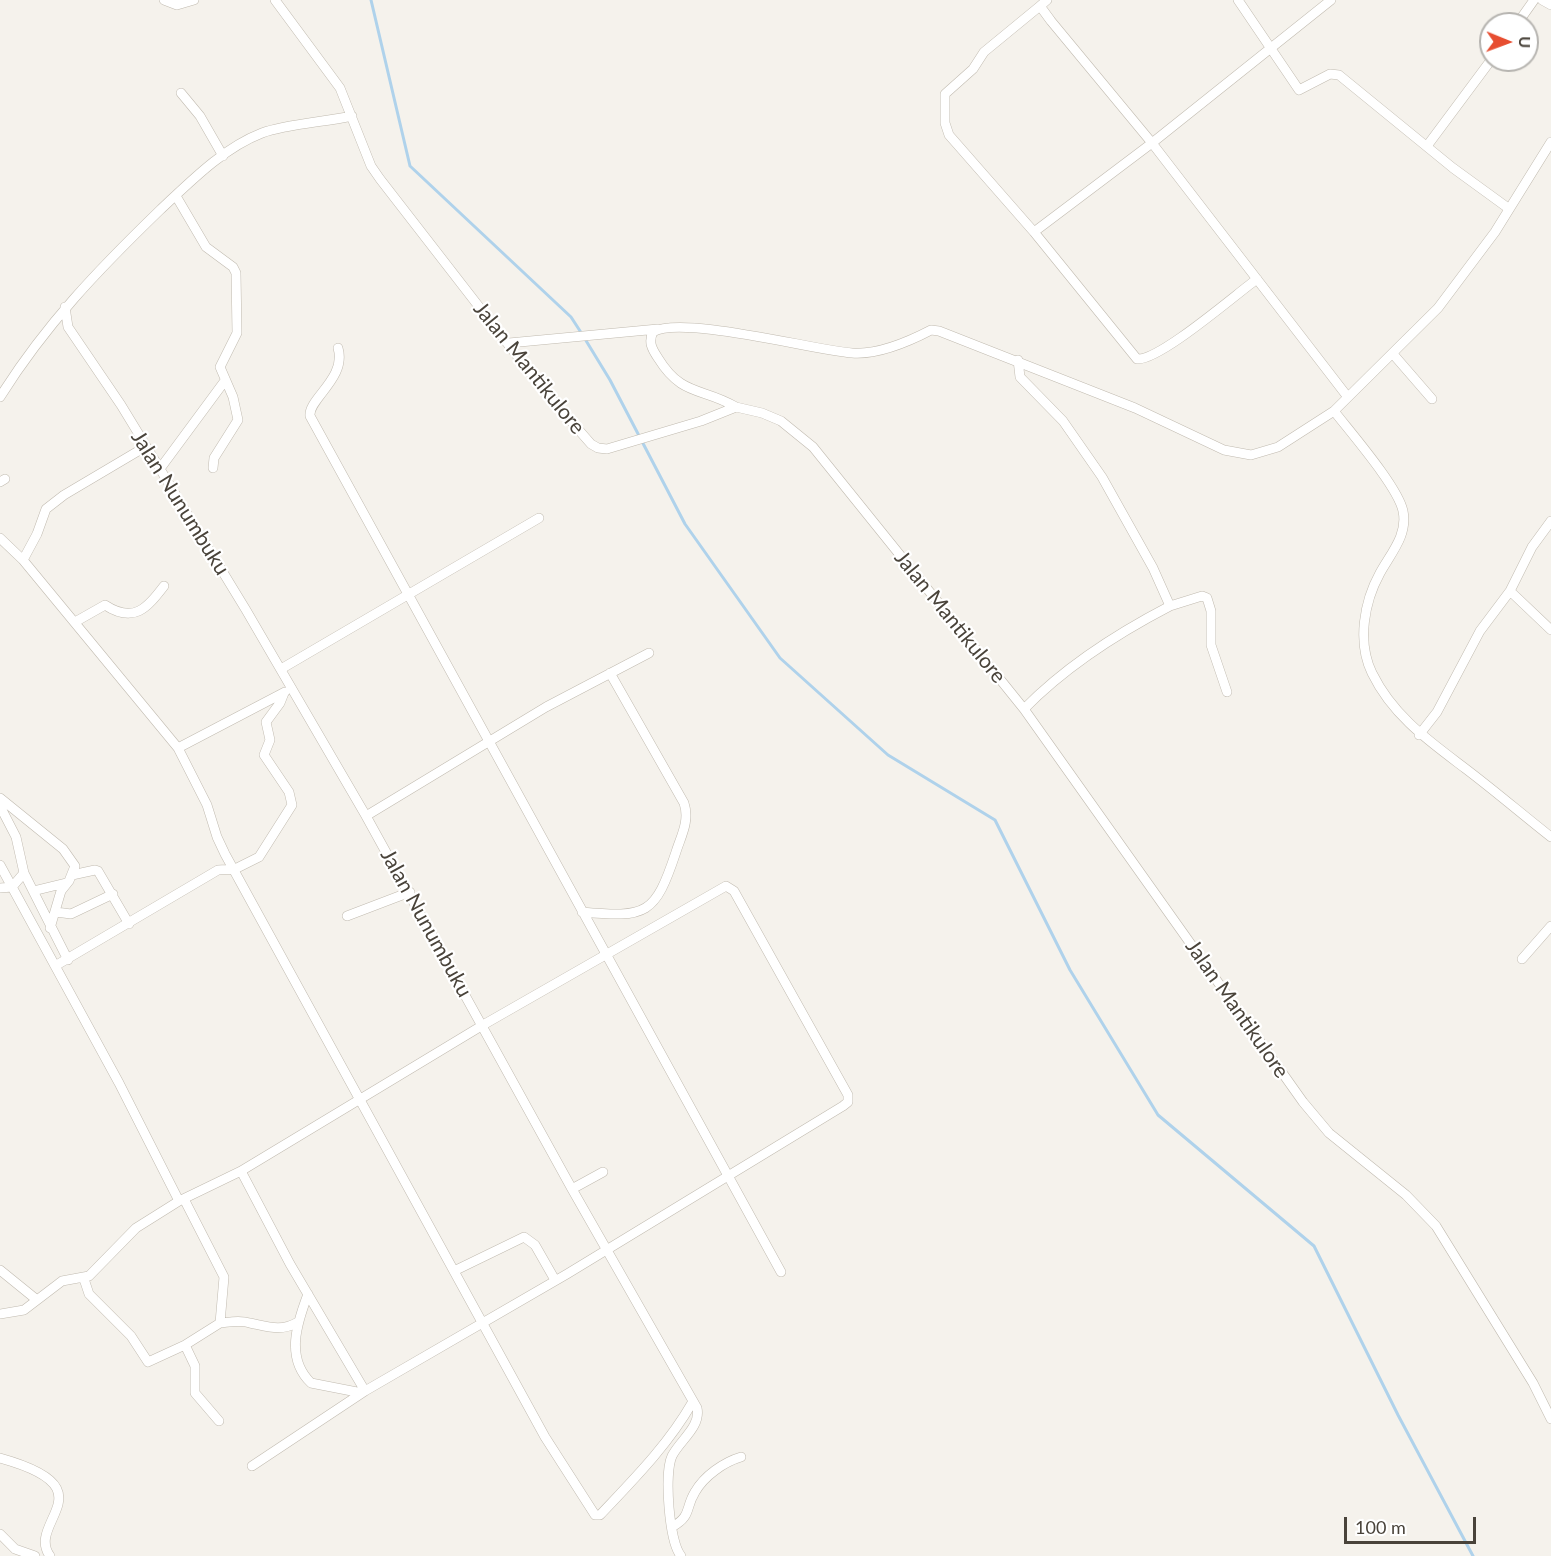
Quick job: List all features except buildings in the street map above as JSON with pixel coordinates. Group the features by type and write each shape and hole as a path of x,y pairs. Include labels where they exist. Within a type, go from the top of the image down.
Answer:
{"street":[{"path":"164,0 171,5 181,5 194,0"},
{"name":"Jalan Mantikulore","path":"275,0 340,88 371,165 380,179 542,388 591,444 598,448 607,448 718,416 736,407 762,413 781,421 805,438 1024,709 1303,1102 1329,1133 1406,1195 1437,1226 1533,1383 1551,1419"},
{"path":"1238,0 1299,90 1330,74 1339,75 1508,208"},
{"path":"1034,232 1152,143 1330,0"},
{"path":"1542,0 1551,5"},
{"path":"1257,279 1171,345 1148,358 1137,359 1034,232 949,135 943,102 945,94 973,69 984,52 1043,3 1152,143 1257,279 1347,396"},
{"path":"1427,146 1482,72"},
{"path":"181,93 200,116 223,156"},
{"path":"0,397 34,345 65,307 176,196 223,156 263,133 352,116"},
{"path":"509,343 658,329 756,335 852,353 882,350 934,330 1018,360 1135,408 1224,450 1251,455 1278,447 1334,411 1438,308 1495,232 1551,142"},
{"path":"176,196 206,247 233,267 236,273 237,333 220,367 224,382 233,397 237,420 214,458 213,468"},
{"name":"Jalan Nunumbuku","path":"65,307 68,327 121,405 281,669 288,691 366,816 410,892 692,1403"},
{"path":"658,329 653,332 650,343 671,377 686,388 719,397 736,407"},
{"path":"338,348 340,365 323,394 311,408 310,414 781,1272"},
{"path":"1393,354 1432,399"},
{"path":"1018,360 1020,377 1063,421 1102,477 1153,568 1170,606"},
{"path":"159,470 224,382"},
{"path":"1334,411 1389,483 1400,499 1403,510 1404,518 1399,541 1371,591 1363,632 1371,671 1385,697 1419,735 1551,837"},
{"path":"23,560 38,534 46,509 81,484 145,447"},
{"path":"281,669 539,518"},
{"path":"1419,735 1451,687 1480,631 1510,591 1532,547 1551,521"},
{"path":"0,538 23,560 178,748 207,805 217,837 361,1101 545,1437 597,1516 635,1478 679,1426 692,1403 697,1408 698,1415 678,1446 670,1465 668,1483 672,1527 676,1549 681,1556"},
{"path":"75,622 105,605 123,612 137,613 148,606 165,586"},
{"path":"1510,591 1551,630"},
{"path":"1024,709 1089,655 1134,625 1170,606 1202,597 1207,598 1211,611 1211,645 1227,692"},
{"path":"366,816 490,741 649,653"},
{"path":"582,912 627,916 648,907 658,897 669,876 686,817 684,803 610,673"},
{"path":"178,748 288,691"},
{"path":"56,966 218,870 235,869 259,857 292,805 289,792 264,755 270,740 266,722 288,691"},
{"path":"0,798 63,849 75,866 70,879 61,891 50,928"},
{"path":"0,806 16,837 24,873 68,960"},
{"path":"0,865 224,1276 220,1323"},
{"path":"33,891 95,870 113,894 129,924"},
{"path":"0,888 12,887 24,873"},
{"path":"0,1314 17,1313 62,1281 84,1279 136,1228 182,1200 241,1171 483,1026 707,896 729,886 845,1086 848,1102 607,1249 364,1392 252,1466"},
{"path":"347,916 410,892"},
{"path":"56,912 71,914 113,894"},
{"path":"1522,959 1551,927"},
{"path":"241,1171 364,1392"},
{"path":"572,1189 603,1172"},
{"path":"454,1271 524,1238 535,1245 555,1280"},
{"path":"0,1270 37,1299"},
{"path":"84,1279 89,1294 131,1336 148,1362 184,1345 220,1323 250,1323 273,1329 284,1329 298,1322"},
{"path":"308,1294 298,1322 295,1349 307,1379 318,1385 364,1392"},
{"path":"184,1345 195,1366 195,1393 219,1421"},
{"path":"672,1527 686,1518 694,1492 701,1483 714,1472 741,1457"},
{"path":"0,1458 36,1472 50,1480 60,1492 60,1502 45,1540 44,1547 50,1556"},
{"path":"0,1534 15,1549 35,1556"}],"waterway":[{"path":"371,0 410,166 571,317 582,334"},
{"path":"585,339 610,380 685,524 780,658 888,755 995,820 1070,970 1158,1115 1314,1246 1398,1415 1473,1556"}]}
